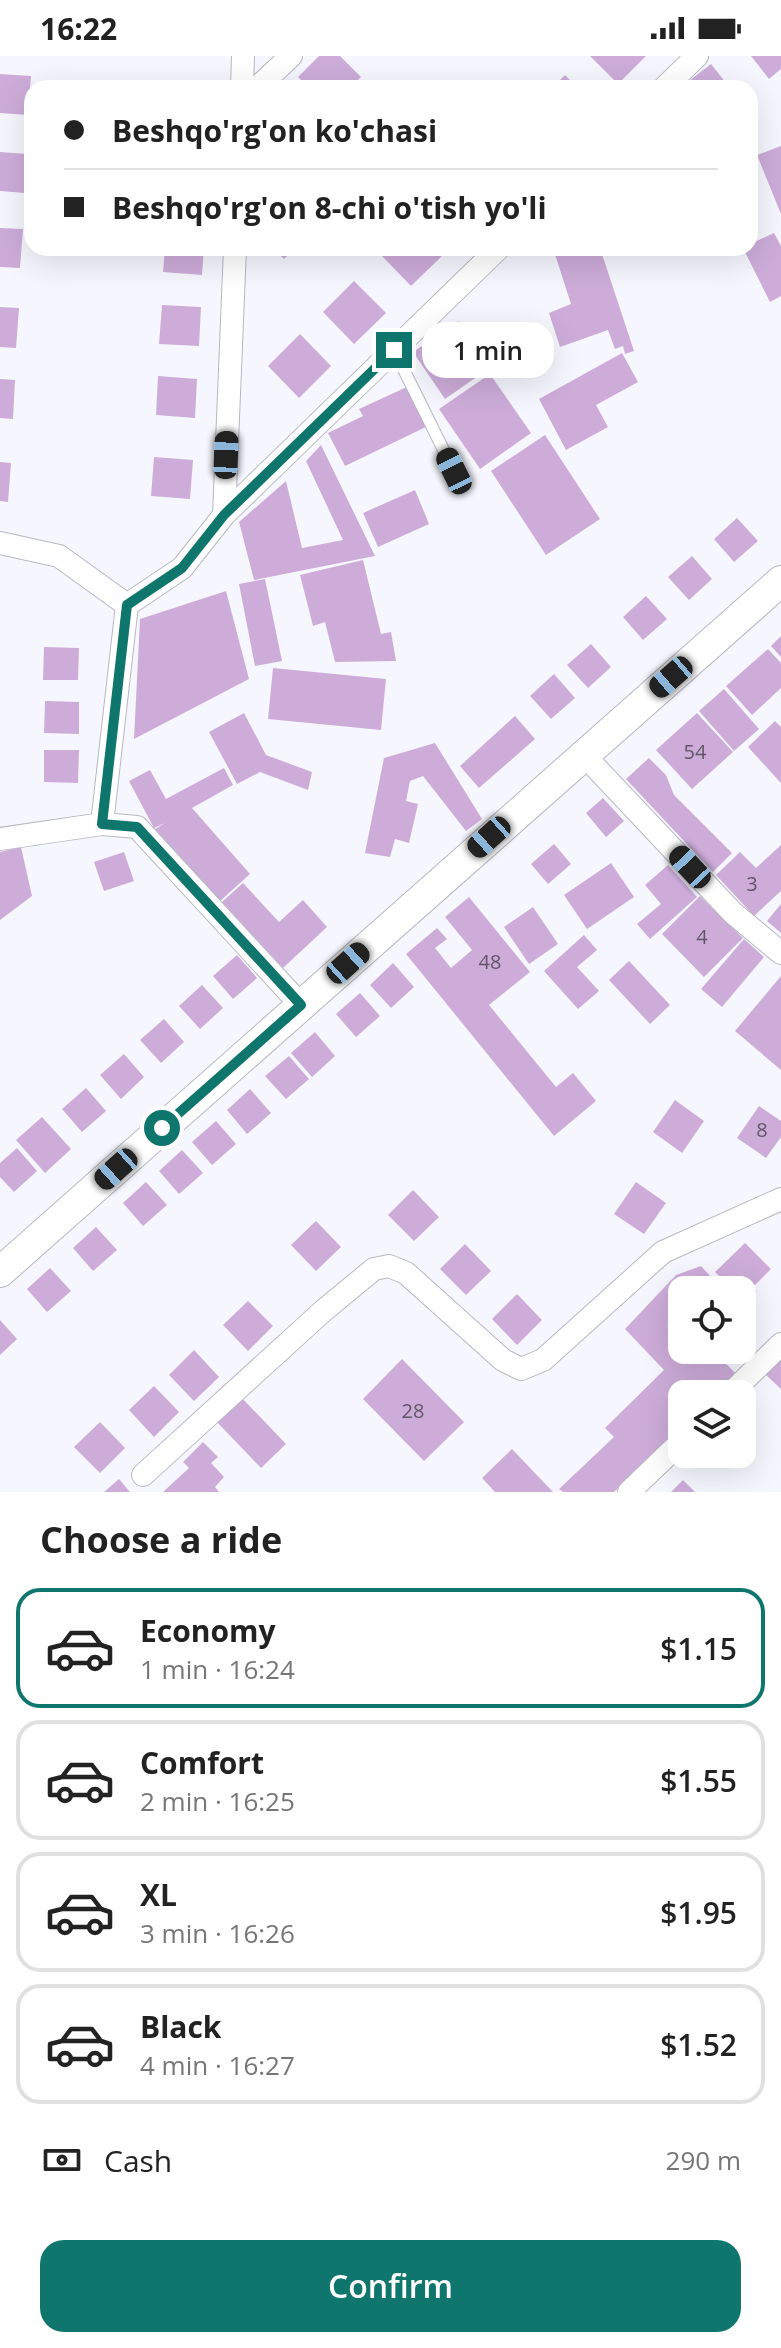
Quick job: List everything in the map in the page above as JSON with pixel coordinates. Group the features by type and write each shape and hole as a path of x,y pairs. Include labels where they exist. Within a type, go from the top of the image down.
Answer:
{"street":[{"path":"242,80 243,56"},
{"path":"266,80 291,56"},
{"path":"672,80 697,56"},
{"path":"224,515 235,256"},
{"path":"102,824 127,605 182,568 224,515 491,256"},
{"path":"0,543 59,556 127,605"},
{"path":"0,1272 781,581"},
{"path":"583,754 733,913 781,953"},
{"path":"0,839 102,824 137,827 301,1005"},
{"path":"143,1475 374,1269 389,1266 406,1273 503,1360 521,1369 543,1360 663,1252 781,1199"},
{"path":"744,1380 781,1344"},
{"path":"629,1492 668,1454"}],"lane":[{"path":"394,350 454,471"}],"building":[{"path":"319,56 340,56 361,77 358,80 301,80 298,77"},
{"path":"590,56 646,56 622,80 614,80"},
{"path":"751,56 781,56 781,69 769,79"},
{"path":"711,64 724,80 690,80"},
{"path":"0,74 31,76 31,80 24,80 24,115 0,113"},
{"path":"781,146 781,214 758,157 758,155"},
{"path":"0,152 24,154 24,193 0,191"},
{"path":"0,228 23,229 20,268 0,267"},
{"path":"774,233 781,246 781,296 770,302 747,256 758,256 758,240"},
{"path":"164,256 203,256 202,275 163,272"},
{"path":"382,256 442,256 411,286"},
{"path":"556,256 603,256 634,351 625,354 623,346 615,349 608,330 560,347 549,313 571,304"},
{"path":"354,281 386,313 354,344 323,312"},
{"path":"162,305 201,307 199,346 159,344"},
{"path":"0,307 19,308 16,348 0,347"},
{"path":"459,321 491,367 445,399 413,352"},
{"path":"300,334 331,366 299,398 268,366"},
{"path":"622,353 638,382 596,405 608,427 566,450 539,399"},
{"path":"490,374 531,433 480,469 439,409"},
{"path":"158,376 197,379 195,418 156,415"},
{"path":"0,379 15,380 13,419 0,418"},
{"path":"409,386 428,426 345,466 328,433 363,416 359,409"},
{"path":"545,435 600,519 546,555 491,471"},
{"path":"321,445 375,556 254,580 239,522 286,481 302,548 343,540 306,461"},
{"path":"154,457 193,460 190,499 151,496"},
{"path":"0,462 11,463 8,502 0,501"},
{"path":"415,490 429,524 378,547 363,513"},
{"path":"737,518 758,541 734,562 714,539"},
{"path":"692,556 712,579 689,600 668,577"},
{"path":"363,560 381,634 391,632 396,661 335,662 325,622 313,626 300,575"},
{"path":"265,579 282,661 255,666 239,584"},
{"path":"226,591 249,679 134,739 140,619"},
{"path":"646,596 667,619 643,640 623,617"},
{"path":"781,636 781,657 771,646"},
{"path":"591,644 611,667 588,688 567,665"},
{"path":"44,647 79,648 78,680 43,680"},
{"path":"768,649 781,663 781,688 752,715 726,686"},
{"path":"273,668 386,679 381,730 268,719"},
{"path":"554,674 575,698 551,719 530,696"},
{"path":"724,689 759,729 734,751 699,711"},
{"path":"45,701 79,702 79,734 44,733"},
{"path":"244,713 266,755 312,772 308,790 260,772 237,784 209,732"},
{"path":"697,713 733,752 692,789 656,750"},
{"path":"515,716 535,739 479,788 460,766"},
{"path":"775,721 781,727 781,783 748,747"},
{"path":"435,743 482,819 466,831 423,776 410,781 406,801 418,804 409,843 395,839 390,857 365,853 384,758"},
{"path":"44,750 79,750 78,783 44,782"},
{"path":"649,758 666,775 674,795 732,853 713,872 626,779"},
{"path":"224,768 233,785 192,808 250,874 219,902 155,829 165,823 154,828 129,781 150,770 166,799"},
{"path":"603,798 624,821 606,837 586,813"},
{"path":"554,844 571,864 548,884 531,864"},
{"path":"781,845 781,891 754,916 716,875 740,852 756,868"},
{"path":"21,847 32,896 0,920 0,852"},
{"path":"124,852 134,881 104,891 94,862"},
{"path":"611,863 634,897 587,929 564,895"},
{"path":"668,865 697,897 650,939 637,924 661,904 645,885"},
{"path":"243,883 279,922 303,900 327,927 283,968 222,902"},
{"path":"700,896 743,938 704,977 662,934"},
{"path":"469,897 530,972 489,1005 556,1087 573,1073 596,1101 554,1136 406,954 437,928 447,939 435,948 451,968 472,950 445,917"},
{"path":"781,904 781,933 767,921"},
{"path":"533,907 558,944 529,964 504,927"},
{"path":"584,935 597,950 577,967 599,991 578,1009 544,971"},
{"path":"744,939 764,957 722,1007 701,989"},
{"path":"237,955 257,978 233,999 213,976"},
{"path":"629,961 670,1005 650,1024 609,980"},
{"path":"393,963 414,987 391,1008 370,985"},
{"path":"781,976 781,1070 735,1031"},
{"path":"202,985 223,1008 200,1029 179,1006"},
{"path":"360,993 380,1016 356,1037 336,1014"},
{"path":"164,1019 184,1042 161,1063 140,1040"},
{"path":"315,1032 335,1056 312,1077 291,1053"},
{"path":"124,1054 144,1077 121,1099 100,1075"},
{"path":"289,1056 309,1079 286,1099 265,1076"},
{"path":"86,1088 106,1111 82,1132 62,1109"},
{"path":"250,1089 271,1113 247,1134 227,1110"},
{"path":"675,1100 704,1121 682,1153 653,1132"},
{"path":"759,1106 781,1121 781,1137 766,1158 737,1138"},
{"path":"42,1117 71,1149 45,1173 16,1140"},
{"path":"216,1121 236,1144 212,1165 192,1142"},
{"path":"17,1148 37,1171 14,1192 0,1177 0,1163"},
{"path":"182,1150 203,1173 179,1194 159,1171"},
{"path":"146,1182 167,1205 143,1226 123,1203"},
{"path":"636,1182 666,1203 644,1234 614,1214"},
{"path":"413,1190 439,1217 414,1241 388,1215"},
{"path":"316,1221 341,1247 316,1271 291,1245"},
{"path":"96,1227 117,1250 93,1271 73,1248"},
{"path":"745,1243 771,1269 756,1284 756,1276 719,1276 715,1272"},
{"path":"465,1244 491,1271 466,1295 440,1269"},
{"path":"701,1266 710,1276 675,1276"},
{"path":"50,1268 71,1291 47,1312 27,1289"},
{"path":"668,1283 668,1364 726,1364 737,1375 731,1380 668,1380 668,1440 614,1492 563,1492 559,1489 614,1437 605,1428 664,1370 625,1329"},
{"path":"517,1294 542,1320 517,1345 492,1319"},
{"path":"248,1301 273,1326 248,1351 223,1325"},
{"path":"0,1320 17,1339 0,1355"},
{"path":"194,1350 219,1377 194,1401 169,1375"},
{"path":"781,1358 781,1389 765,1374"},
{"path":"402,1359 464,1422 424,1461 363,1399"},
{"path":"154,1386 179,1412 154,1437 129,1410"},
{"path":"240,1396 286,1444 261,1468 215,1420"},
{"path":"100,1422 125,1448 100,1473 74,1447"},
{"path":"203,1442 218,1457 211,1463 224,1477 215,1487 219,1492 163,1492 189,1468 183,1462"},
{"path":"512,1449 553,1492 495,1492 482,1478"},
{"path":"119,1479 130,1492 104,1492"},
{"path":"683,1480 695,1492 671,1492"}],"route":[{"path":"162,1128 301,1005 137,827 102,824 127,605 182,568 224,515 394,350"}]}
